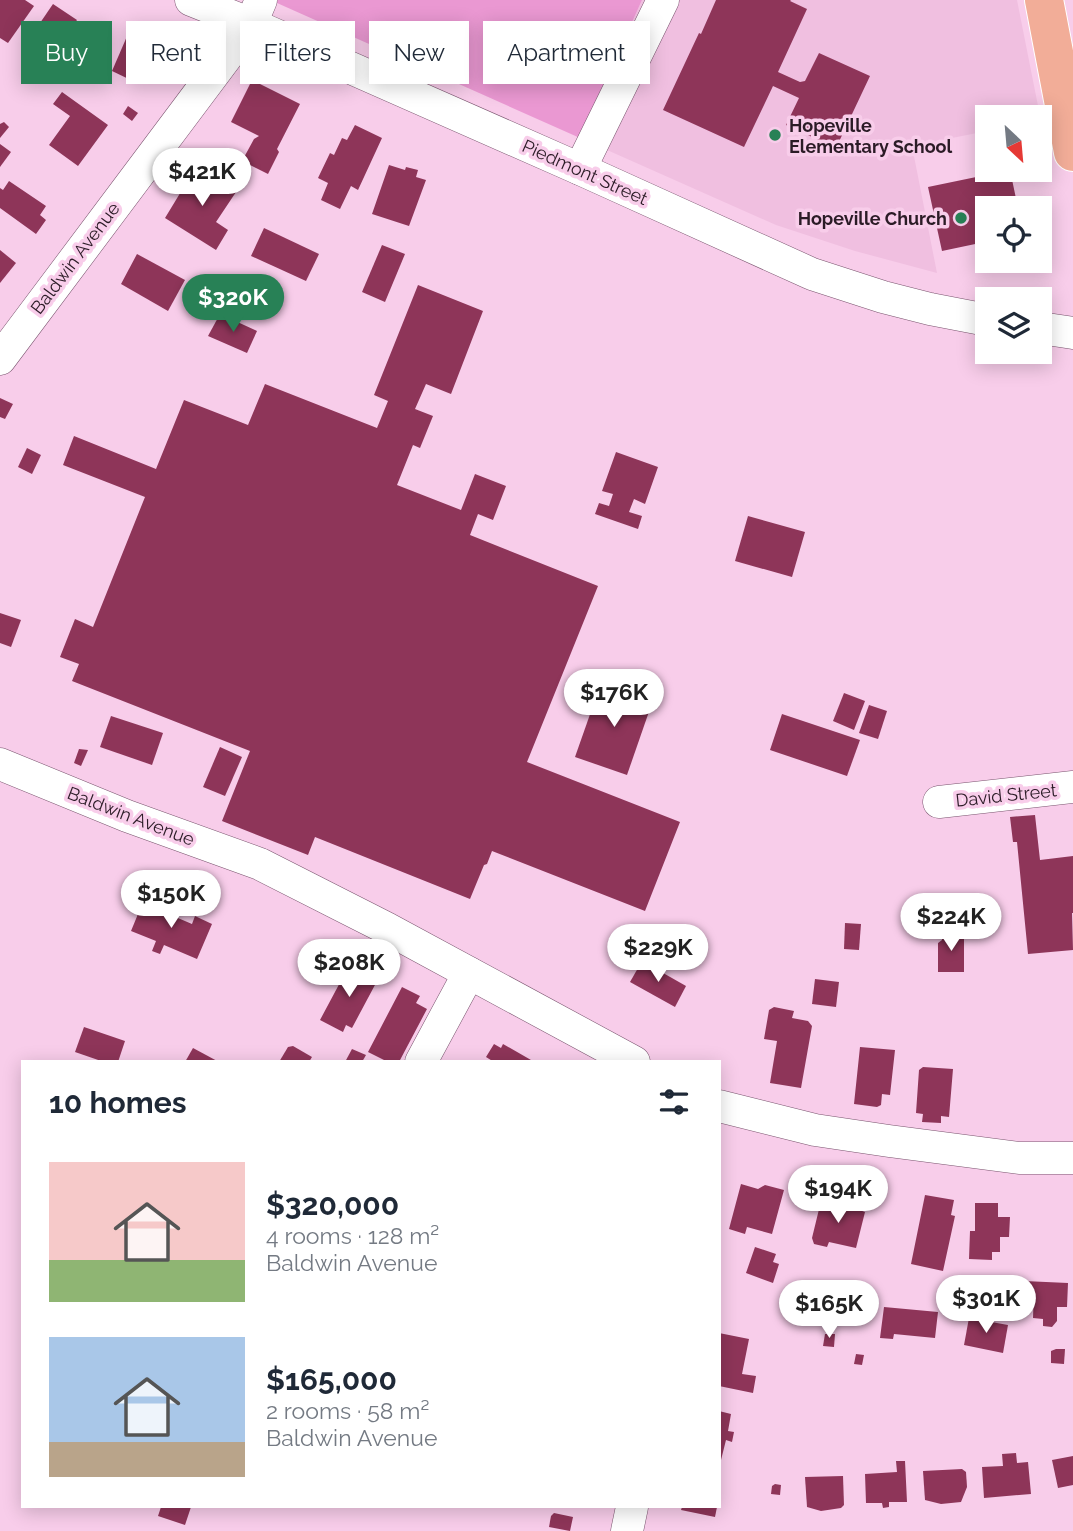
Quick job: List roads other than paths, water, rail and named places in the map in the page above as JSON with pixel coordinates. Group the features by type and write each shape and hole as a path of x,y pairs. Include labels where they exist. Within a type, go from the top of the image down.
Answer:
{"main road":[{"path":"1044,0 1073,152"}],"street":[{"name":"Piedmont Street","path":"191,0 256,12 580,169 811,274 883,297 975,318"},
{"path":"580,169 663,0"},
{"name":"Baldwin Avenue","path":"0,359 256,12"},
{"path":"1052,330 1073,333"},
{"name":"Baldwin Avenue","path":"0,764 127,816 260,864 388,929 630,1060"},
{"name":"David Street","path":"939,802 1073,787"},
{"path":"422,1060 469,973"},
{"path":"721,1106 815,1130 889,1141 1019,1158 1073,1158"},
{"path":"627,1531 632,1508"}],"place":[{"name":"Hopeville Elementary School","path":"775,135"},
{"name":"Hopeville Church","path":"961,218"}]}
